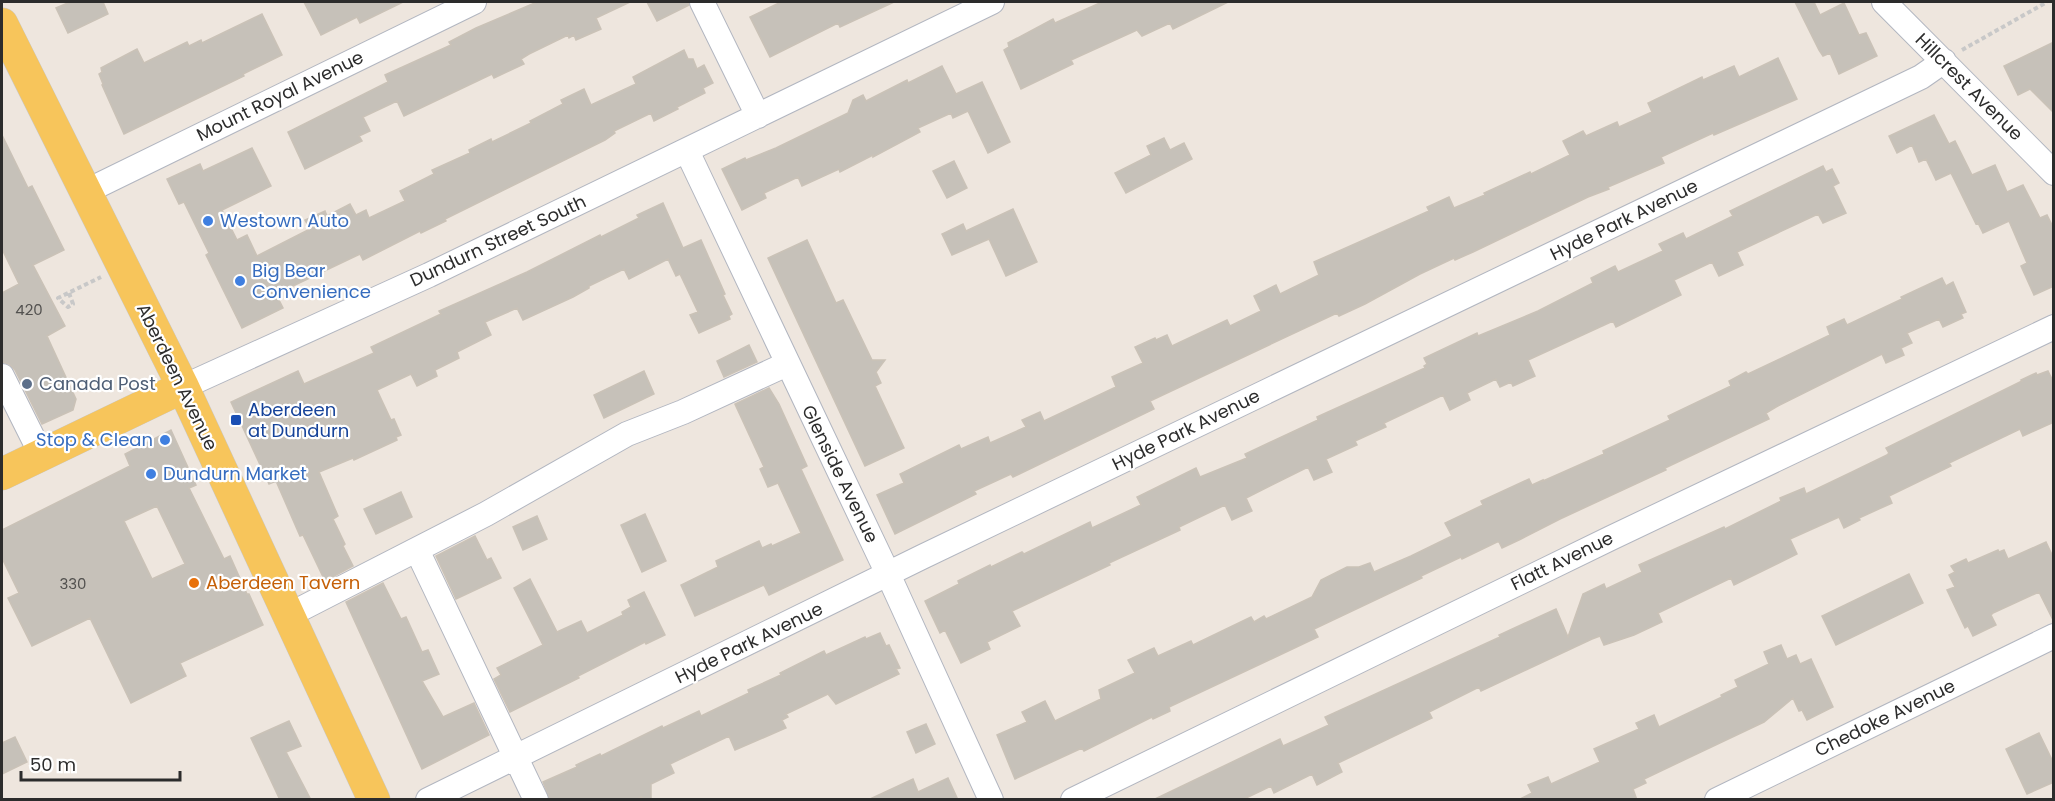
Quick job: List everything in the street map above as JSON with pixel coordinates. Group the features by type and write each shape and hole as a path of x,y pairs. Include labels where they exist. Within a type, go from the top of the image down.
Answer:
{"main road":[{"name":"Aberdeen Avenue","path":"2,24 183,387 374,800"},
{"name":"Dundurn Street South","path":"2,474 183,387"}],"street":[{"name":"Mount Royal Avenue","path":"87,191 474,2"},
{"path":"702,2 758,116"},
{"name":"Dundurn Street South","path":"183,387 429,274 992,2"},
{"name":"Hillcrest Avenue","path":"1884,2 2054,173"},
{"name":"Hyde Park Avenue","path":"428,800 888,574 1910,82 1944,61"},
{"name":"Glenside Avenue","path":"687,151 888,574 991,800"},
{"name":"Flatt Avenue","path":"1073,800 1622,532 2054,327"},
{"path":"289,615 486,514 627,434 683,412 787,364"},
{"path":"2,376 40,454"},
{"path":"417,550 536,800"},
{"name":"Chedoke Avenue","path":"1717,800 2054,636"}],"path":[{"path":"1944,61 2047,2"},
{"path":"69,293 124,266"}],"building":[{"path":"70,2 103,2 108,14 68,33 56,8"},
{"path":"304,2 403,2 360,23 357,17 321,35"},
{"path":"537,2 630,2 596,18 601,29 576,40 574,35 569,38 568,35 529,54 521,59 524,64 494,78 492,74 404,116 397,101 363,117 370,131 359,136 362,141 305,169 288,132 388,82 385,75 451,45 449,42 476,28"},
{"path":"647,2 688,2 689,5 657,21"},
{"path":"781,2 894,2 840,27 838,23 770,57 750,17"},
{"path":"1102,2 1228,2 1173,29 1170,23 1142,36 1137,30 1071,60 1073,64 1021,89 1004,50 1009,47 1008,43 1053,19 1055,23"},
{"path":"1795,2 1814,2 1820,15 1844,3 1859,35 1866,33 1877,56 1839,74 1830,53 1823,56 1819,50"},
{"path":"262,14 282,55 124,134 102,85 99,74 102,72 101,68 137,49 144,63 187,42 189,46 201,40 202,43"},
{"path":"2054,42 2054,113 2030,89 2018,95 2004,66"},
{"path":"684,50 688,59 693,59 697,69 704,65 713,83 703,88 705,93 654,121 651,113 614,131 615,133 605,140 421,233 420,231 363,260 360,254 276,294 283,308 242,328 206,255 209,253 184,202 179,204 167,179 200,164 203,171 252,148 271,186 222,210 237,240 247,235 257,256 310,229 305,220 325,211 327,216 350,204 356,215 366,210 369,218 405,201 400,191 434,174 432,170 470,153 469,150 491,139 492,142 531,123 530,121 563,104 561,100 584,89 591,105 636,84 633,77"},
{"path":"1778,58 1797,99 1661,157 1664,163 1608,187 1609,189 1473,252 1420,274 1365,304 1339,316 1337,313 1150,401 1154,409 1013,477 1011,474 974,491 976,494 895,534 877,495 904,483 900,474 959,445 961,449 988,437 990,443 1026,427 1022,420 1040,412 1044,421 1116,387 1112,377 1143,363 1135,347 1167,335 1172,346 1227,320 1230,326 1261,311 1254,296 1276,285 1280,294 1319,275 1314,262 1429,211 1427,207 1449,197 1454,208 1530,172 1531,174 1570,155 1563,141 1583,131 1586,136 1617,122 1619,127 1652,112 1648,103 1702,77 1703,80 1734,66 1739,77"},
{"path":"942,66 956,94 982,82 1010,142 988,153 968,111 953,118 951,113 918,128 920,132 873,157 873,155 840,172 839,169 802,186 798,177 764,193 766,198 742,210 722,169 745,158 746,160 776,148 848,113 853,100 863,95 866,101 907,80 908,83"},
{"path":"1934,115 1949,144 1955,141 1972,175 1995,165 2007,192 2023,185 2040,218 2047,215 2054,229 2054,286 2034,295 2021,266 2027,263 2009,221 1983,233 1978,223 1976,224 1951,173 1936,180 1926,159 1919,162 1912,145 1897,153 1889,136"},
{"path":"2,135 28,188 32,186 64,250 33,265 65,326 47,336 76,399 73,410 42,424 15,370 9,364 2,362 2,293 19,284 2,249"},
{"path":"1164,138 1170,150 1184,143 1192,159 1126,193 1115,173 1151,155 1147,146"},
{"path":"954,161 967,188 947,198 933,171"},
{"path":"1823,166 1826,172 1832,169 1839,183 1833,186 1846,213 1823,223 1818,214 1737,252 1743,265 1719,276 1712,262 1674,280 1681,295 1616,327 1613,321 1528,360 1535,376 1513,386 1511,382 1500,387 1496,379 1467,393 1470,400 1450,410 1443,395 1384,423 1386,427 1355,441 1357,445 1326,459 1332,472 1314,480 1308,467 1246,498 1252,511 1232,520 1225,505 1179,527 1180,530 1109,563 1110,565 1012,611 1020,626 987,642 990,649 961,663 945,630 940,633 925,601 959,584 958,581 990,565 991,567 1022,552 1024,554 1090,522 1092,528 1141,505 1137,497 1196,468 1200,477 1247,458 1245,454 1318,420 1317,417 1425,368 1427,364 1424,358 1477,333 1478,336 1538,311 1593,283 1591,278 1615,266 1618,272 1663,251 1659,244 1683,233 1686,239 1733,216 1730,211"},
{"path":"663,203 683,248 701,240 725,294 723,295 732,314 729,316 730,319 699,333 690,315 698,312 680,274 676,276 668,259 629,279 624,269 589,286 573,297 523,320 517,308 485,322 491,335 457,352 459,358 435,370 437,376 417,386 411,374 377,390 401,435 396,437 397,440 354,460 353,458 319,472 338,516 333,519 353,566 325,581 303,535 300,536 276,481 269,484 231,402 298,371 304,384 374,353 371,347 441,314 439,311 527,272 600,235 601,237 639,218 637,215"},
{"path":"1013,209 1037,262 1006,276 989,239 952,255 942,234 963,224 966,231"},
{"path":"807,240 836,303 843,300 872,360 885,360 876,372 881,383 875,386 904,448 865,466 768,258"},
{"path":"1942,278 1946,286 1953,282 1966,312 1961,314 1963,318 1943,327 1939,319 1907,333 1912,343 1901,348 1904,355 1886,363 1882,354 1776,407 1766,413 1769,419 1665,468 1666,470 1502,548 1497,542 1462,559 1461,557 1314,629 1318,637 1169,707 1170,711 1153,719 1152,717 1084,751 1082,748 1015,779 997,735 1027,722 1022,712 1045,701 1055,721 1101,699 1099,690 1135,673 1128,660 1154,648 1158,656 1191,641 1193,645 1251,617 1254,622 1264,616 1266,619 1312,597 1321,580 1347,567 1359,567 1370,563 1374,572 1411,556 1452,536 1445,523 1483,505 1481,501 1529,479 1532,485 1543,481 1604,454 1603,451 1670,420 1668,416 1731,386 1729,381 1746,372 1748,374 1830,335 1827,327 1844,319 1847,325"},
{"path":"749,345 757,362 724,377 717,361"},
{"path":"644,371 654,394 604,418 594,395"},
{"path":"2048,371 2054,383 2054,422 2023,436 2020,429 1949,463 1951,466 1889,496 1892,503 1859,518 1860,520 1844,528 1839,517 1790,539 1797,554 1734,585 1731,578 1658,613 1662,622 1604,645 1600,636 1481,691 1479,687 1429,712 1432,718 1338,763 1342,772 1317,785 1312,774 1274,793 1271,786 1242,800 1153,800 1280,739 1283,746 1329,725 1325,717 1556,609 1568,637 1583,594 1604,584 1606,589 1642,572 1639,565 1724,527 1725,529 1781,501 1780,498 1804,488 1806,494 1852,472 1887,455 1889,453 1886,448 2021,380 2036,373 2037,375"},
{"path":"769,388 779,404 807,466 801,469 843,560 769,595 764,585 695,616 681,585 718,567 716,561 759,541 762,548 801,533 778,483 768,487 760,469 764,467 735,404"},
{"path":"171,430 196,485 189,488 224,559 230,556 263,625 180,663 186,676 131,703 90,618 32,646 8,598 19,593 2,558 2,530 130,466 125,454","holes":["157,506 185,564 152,579 124,521"]},
{"path":"401,492 412,517 376,534 364,509"},
{"path":"645,514 666,561 642,572 621,525"},
{"path":"537,516 547,539 523,550 513,527"},
{"path":"475,536 487,560 491,558 501,578 456,599 436,556"},
{"path":"2046,542 2054,559 2054,622 2039,592 1993,613 1991,615 1996,625 1973,636 1968,626 1965,628 1947,590 1955,587 1949,575 1955,572 1951,566 1966,559 1968,563 1998,550 1999,552 2004,550 2008,559"},
{"path":"1909,574 1923,603 1836,645 1822,616"},
{"path":"530,579 557,632 581,621 587,633 623,615 622,612 631,607 628,600 644,592 665,635 646,644 645,642 510,712 494,679 501,675 497,668 543,645 514,588"},
{"path":"383,583 401,619 406,617 422,652 428,650 439,674 422,681 443,717 474,703 489,735 422,769 346,602"},
{"path":"880,633 886,646 889,645 900,668 896,669 899,674 836,704 828,694 786,714 788,717 782,720 786,728 735,750 729,736 670,764 674,773 651,784 651,800 641,797 636,800 550,800 543,782 577,767 576,765 600,754 601,756 662,726 663,728 699,711 701,716 749,693 748,690 824,651 826,655 865,637 866,639"},
{"path":"1781,645 1787,659 1796,655 1800,664 1811,659 1833,707 1807,720 1802,710 1799,711 1793,698 1764,722 1644,779 1646,783 1633,789 1637,800 1518,800 1532,793 1528,785 1548,777 1551,784 1600,762 1594,749 1639,729 1636,723 1654,715 1659,727 1722,697 1721,695 1738,687 1735,680 1769,664 1764,652"},
{"path":"289,721 301,746 286,752 311,800 280,800 251,738"},
{"path":"926,724 935,744 916,753 907,732"},
{"path":"2039,733 2054,764 2054,782 2027,794 2006,749"},
{"path":"15,737 27,762 2,774 2,743"},
{"path":"948,778 958,800 868,800 913,779 918,792"}],"place":[{"name":"Westown Auto","path":"208,221"},
{"name":"Big Bear Convenience","path":"240,281"},
{"name":"Canada Post","path":"27,384"},
{"name":"Aberdeen at Dundurn","path":"236,420"},
{"name":"Stop & Clean","path":"165,440"},
{"name":"Dundurn Market","path":"151,474"},
{"name":"Aberdeen Tavern","path":"194,583"}]}
